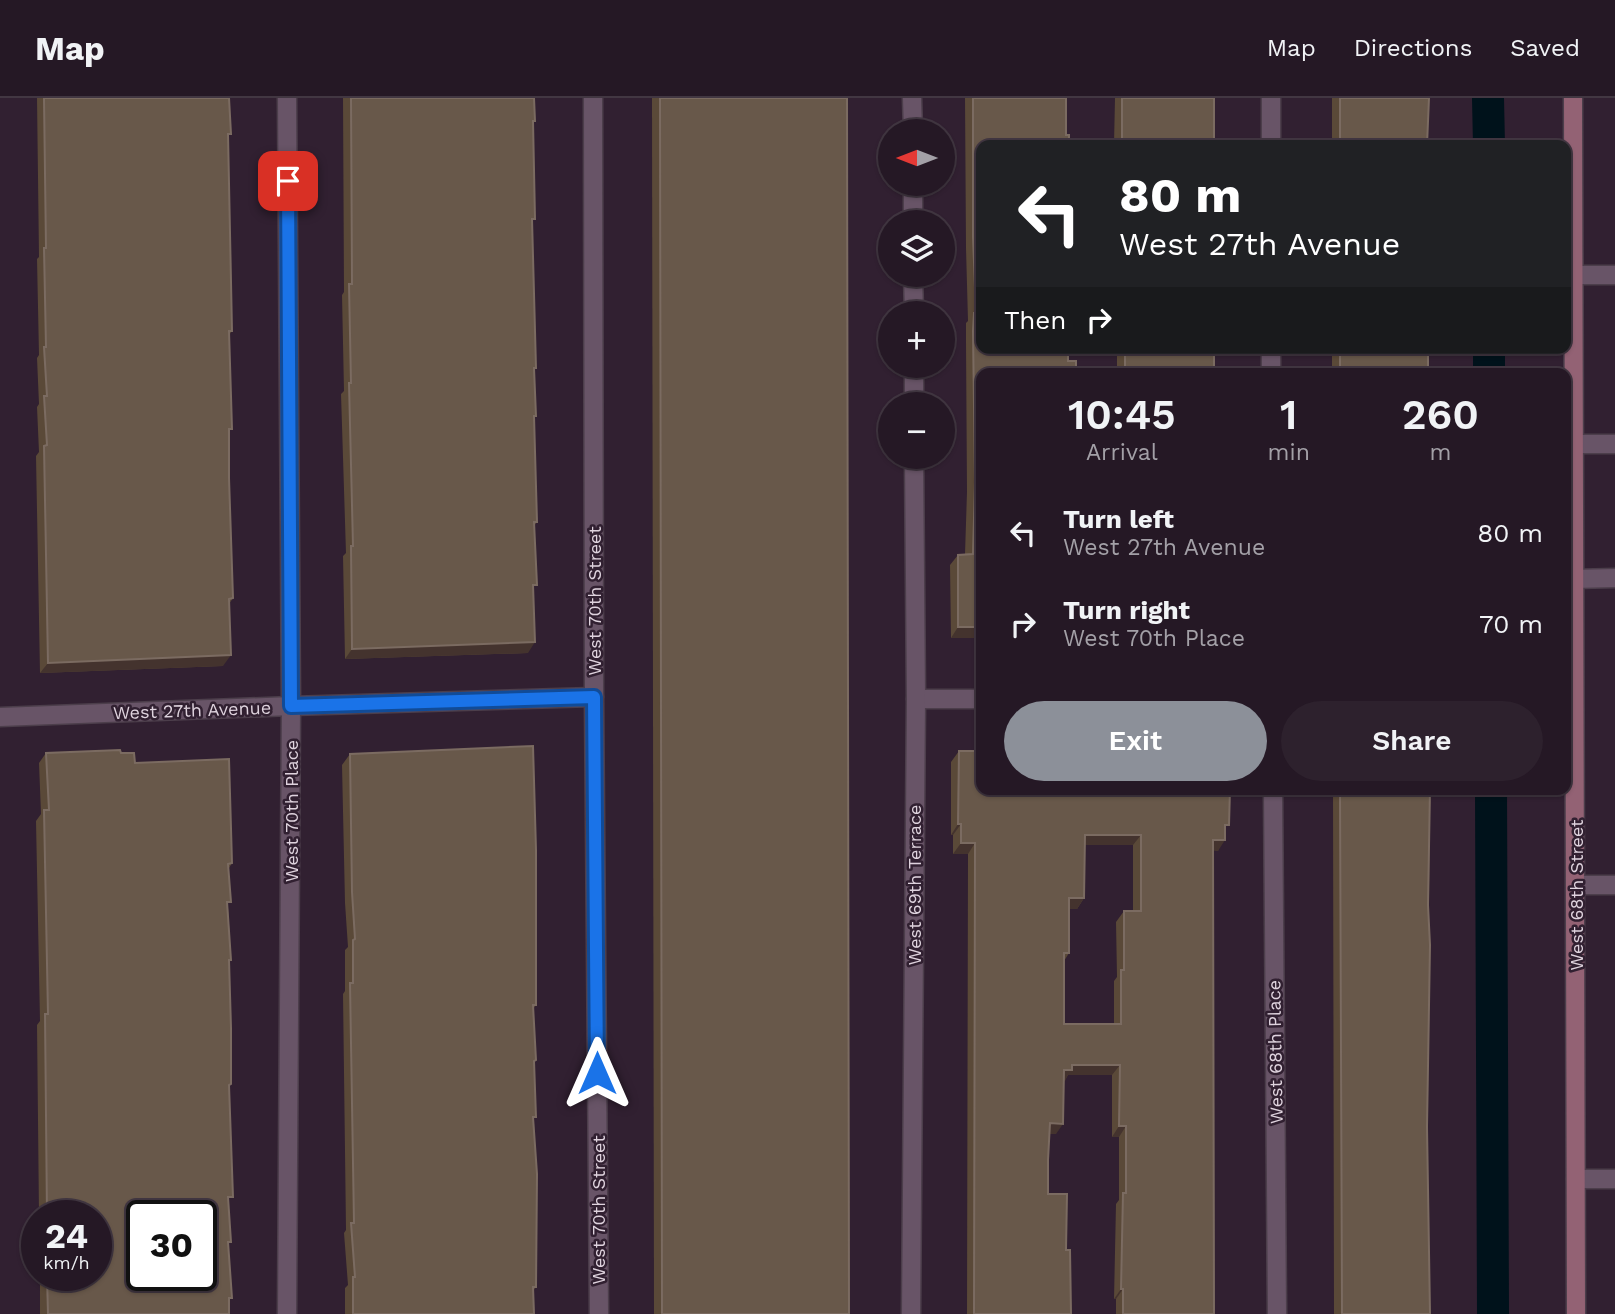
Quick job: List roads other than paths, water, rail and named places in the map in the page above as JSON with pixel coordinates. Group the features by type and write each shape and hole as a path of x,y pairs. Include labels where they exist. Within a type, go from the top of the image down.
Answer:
{"main road":[{"name":"West 68th Street","path":"1573,98 1576,1314"}],"street":[{"name":"West 70th Place","path":"287,98 291,706 288,1314"},
{"name":"West 70th Street","path":"593,98 599,1314"},
{"path":"912,98 912,119"},
{"path":"1271,98 1271,140"},
{"path":"1572,275 1615,275"},
{"path":"1573,444 1615,444"},
{"name":"West 69th Terrace","path":"911,1314 916,699 914,469"},
{"path":"1573,579 1615,578"},
{"name":"West 27th Avenue","path":"0,717 594,697"},
{"path":"916,699 976,699"},
{"name":"West 68th Place","path":"1273,795 1277,1314"},
{"path":"1576,885 1615,885"},
{"path":"1576,1179 1615,1179"}],"waterway":[{"path":"1488,98 1489,140"},
{"path":"1489,354 1489,368"},
{"path":"1491,795 1493,1314"}]}
